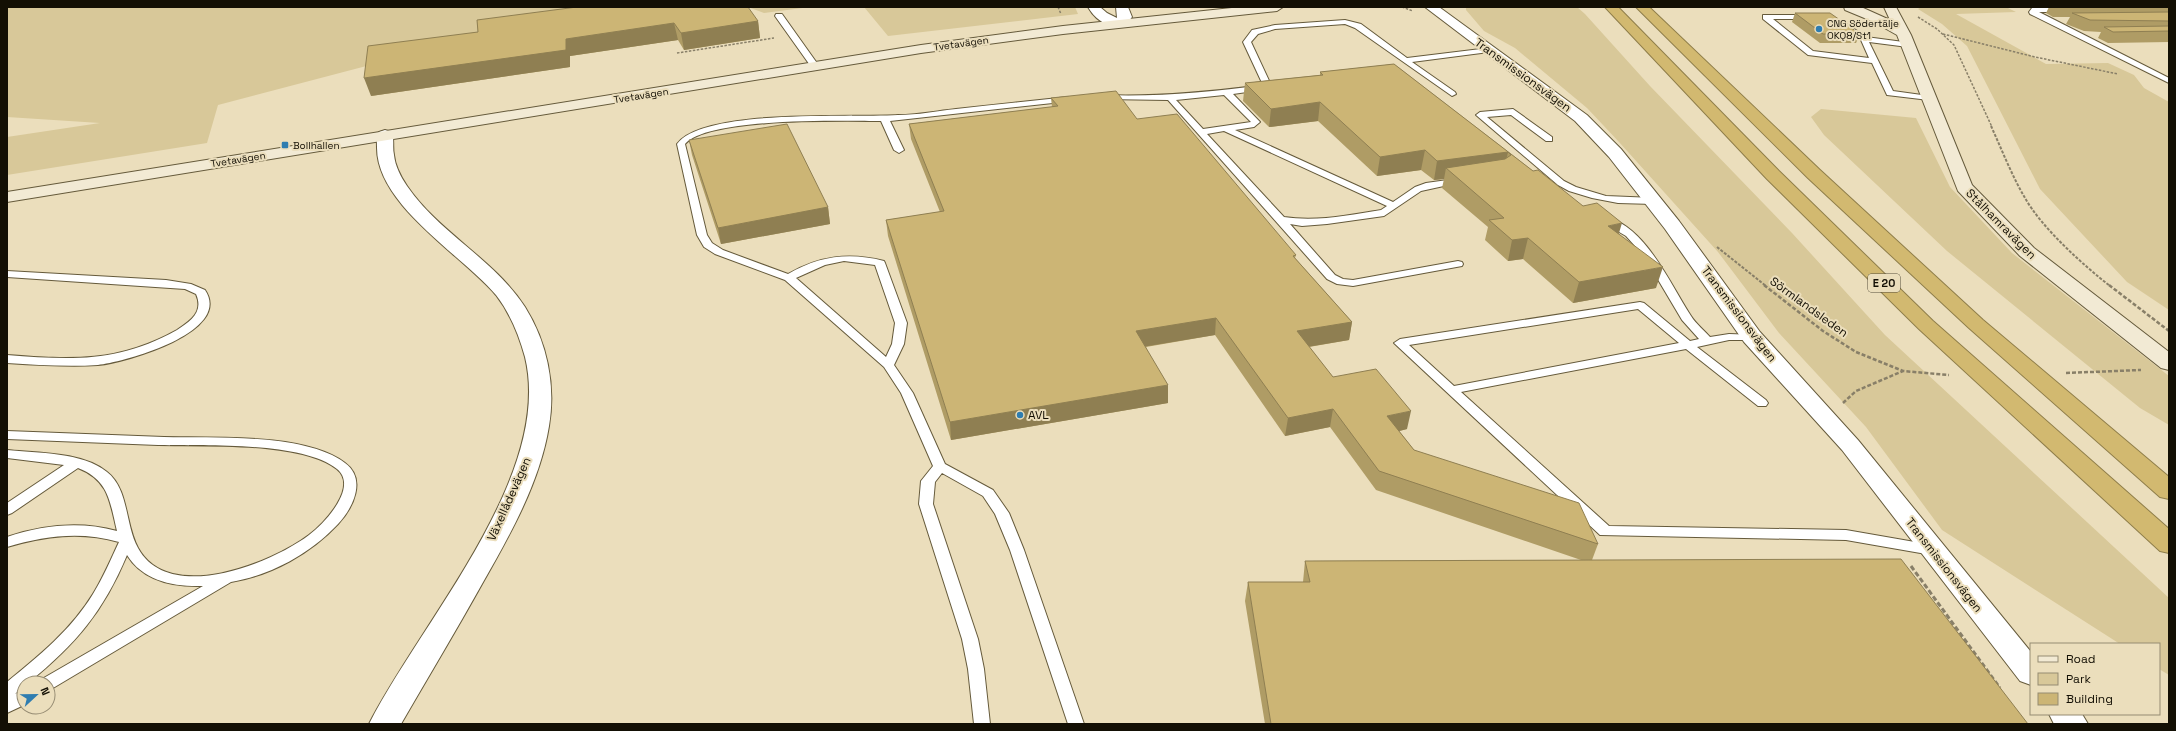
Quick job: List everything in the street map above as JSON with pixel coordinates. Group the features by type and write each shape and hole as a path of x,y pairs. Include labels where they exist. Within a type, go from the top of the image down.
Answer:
{"highway":[{"name":"E 20","path":"1612,8 1773,175 1926,325 2169,544"},
{"name":"E 20","path":"1643,8 1814,174 1976,324 2169,492"}],"main road":[{"path":"1186,7 1231,11"},
{"name":"Tvetavägen","path":"7,197 385,135 990,39 1120,23 1277,7"},
{"path":"1850,7 1879,19 1903,34"},
{"path":"1870,7 1903,34"},
{"name":"Stålhamravägen","path":"1890,7 1903,34 1964,187 2027,252 2169,363"}],"street":[{"path":"1094,7 1098,13 1106,19 1120,23 1126,17 1122,7"},
{"name":"Transmissionsvägen","path":"1431,7 1581,118 1615,153 1654,201 1752,337 1850,445 2030,672"},
{"name":"Växellådevägen","path":"385,135 386,160 397,183 418,211 440,233 495,280 509,296 522,317 532,342 538,373 540,400 535,436 525,470 504,517 474,573 385,724"},
{"path":"2065,715 2072,724"}],"lane":[{"path":"2074,10 2035,10 2032,12 2169,81"},
{"path":"779,16 815,66"},
{"path":"1820,17 1766,17 1811,53 1874,61"},
{"path":"2049,21 2071,20"},
{"path":"1841,21 1864,40 1890,93 1929,98"},
{"path":"1093,97 1170,98 1272,86 1247,42 1255,32 1266,29 1345,22 1358,26 1368,32 1452,94"},
{"path":"1864,40 1903,34"},
{"path":"2078,35 2101,35"},
{"path":"1406,60 1489,50"},
{"path":"1202,132 1251,125 1256,122 1226,92"},
{"path":"1076,724 1017,550 1002,513 988,493 965,479 940,467 908,394 888,365 789,278 718,252 708,245 702,235 682,157 681,144 688,137 708,130 767,120 813,117 885,119 1078,98"},
{"path":"1170,98 1281,220 1330,277 1341,282 1353,283 1458,264"},
{"path":"1549,139 1513,112 1480,115 1561,183 1576,191 1593,197 1615,200 1654,201"},
{"path":"885,119 899,150"},
{"path":"1226,129 1394,206"},
{"path":"1281,220 1302,223 1327,222 1384,213 1418,189 1429,185 1469,178"},
{"path":"1598,216 1630,234 1648,255 1688,320 1706,340"},
{"path":"789,278 815,264 836,258 863,258 880,263 901,323 898,344 888,365"},
{"path":"7,274 173,284 187,286 202,292 206,301 204,312 194,324 151,348 122,358 72,364 7,359"},
{"path":"1762,403 1640,305 1400,343 1605,531 1846,535 1898,546 1932,550"},
{"path":"1451,390 1688,345 1706,340 1752,337"},
{"path":"7,435 253,444 291,448 320,455 341,466 350,478 350,493 342,510 329,528 307,544 282,558 230,577 56,679"},
{"path":"7,454 76,463 101,474 111,486 119,507 126,539 135,556 147,570 167,578 192,581 230,577"},
{"path":"7,510 76,463"},
{"path":"940,467 928,481 926,504 970,639 976,669 982,724"},
{"path":"7,542 37,534 80,529 103,532 126,539"},
{"path":"7,692 59,648 88,615 104,589 126,539"},
{"path":"7,706 16,701"}],"path":[{"path":"1914,15 1943,34 1954,45 2025,199 2047,226 2095,274 2169,331"},
{"path":"1943,34 2035,57 2124,75"},
{"path":"677,53 792,35"},
{"name":"Sörmlandsleden","path":"1715,246 1823,331 1856,352 1903,371 1949,375"},
{"path":"2060,373 2145,370"},
{"path":"1841,405 1856,391 1903,371"},
{"path":"1898,546 2003,692"}],"green space":[{"path":"7,7 702,7 374,64 218,105 207,143 7,175 7,137 100,123 7,117"},
{"path":"748,7 810,7 764,13"},
{"path":"864,7 1075,7 1078,14 888,36"},
{"path":"1466,7 1577,7 1585,14 1650,86 1792,233 1885,335 2169,598 2169,675 2160,670 2160,643 2118,643 1942,530 1866,427 1779,333 1718,252 1619,142 1587,108 1515,48 1484,31 1466,10"},
{"path":"1921,7 2006,7 2016,12 1956,14 2046,64 2108,63 2134,75 2144,88 2169,102 2169,310 2127,282 2040,189 1967,46 1942,24 1918,9"},
{"path":"1821,109 1916,118 1950,187 2012,253 2169,376 2169,425 2140,408 1947,251 1824,135 1811,117"}],"building":[{"path":"577,7 748,7 758,21 681,33 674,23 566,39 566,50 364,78 368,46 478,32 477,20"},
{"path":"2169,12 2169,21 2090,20 2072,13"},
{"path":"1795,13 1830,13 1860,34 1823,34"},
{"path":"2169,26 2169,31 2113,32 2104,27"},
{"path":"1394,64 1533,171 1538,170 1583,206 1597,203 1622,223 1608,226 1663,267 1579,282 1528,238 1512,240 1489,220 1504,218 1446,168 1505,159 1511,155 1508,152 1437,161 1425,150 1380,157 1320,102 1271,109 1245,83 1323,75 1320,72"},
{"path":"1116,91 1137,119 1177,114 1296,255 1293,256 1352,322 1297,331 1333,377 1376,369 1411,411 1387,416 1414,450 1579,503 1598,544 1379,471 1333,409 1288,418 1216,318 1136,331 1168,385 950,422 886,220 944,211 909,124 1058,106 1051,98"},
{"path":"787,124 828,207 718,228 689,140"},
{"path":"1901,559 2028,724 1271,724 1248,582 1310,582 1305,561"}],"place":[{"name":"CNG Södertälje OKQ8/St1","path":"1819,29"},
{"name":"Bollhallen","path":"285,145"},
{"name":"AVL","path":"1020,415"}]}
